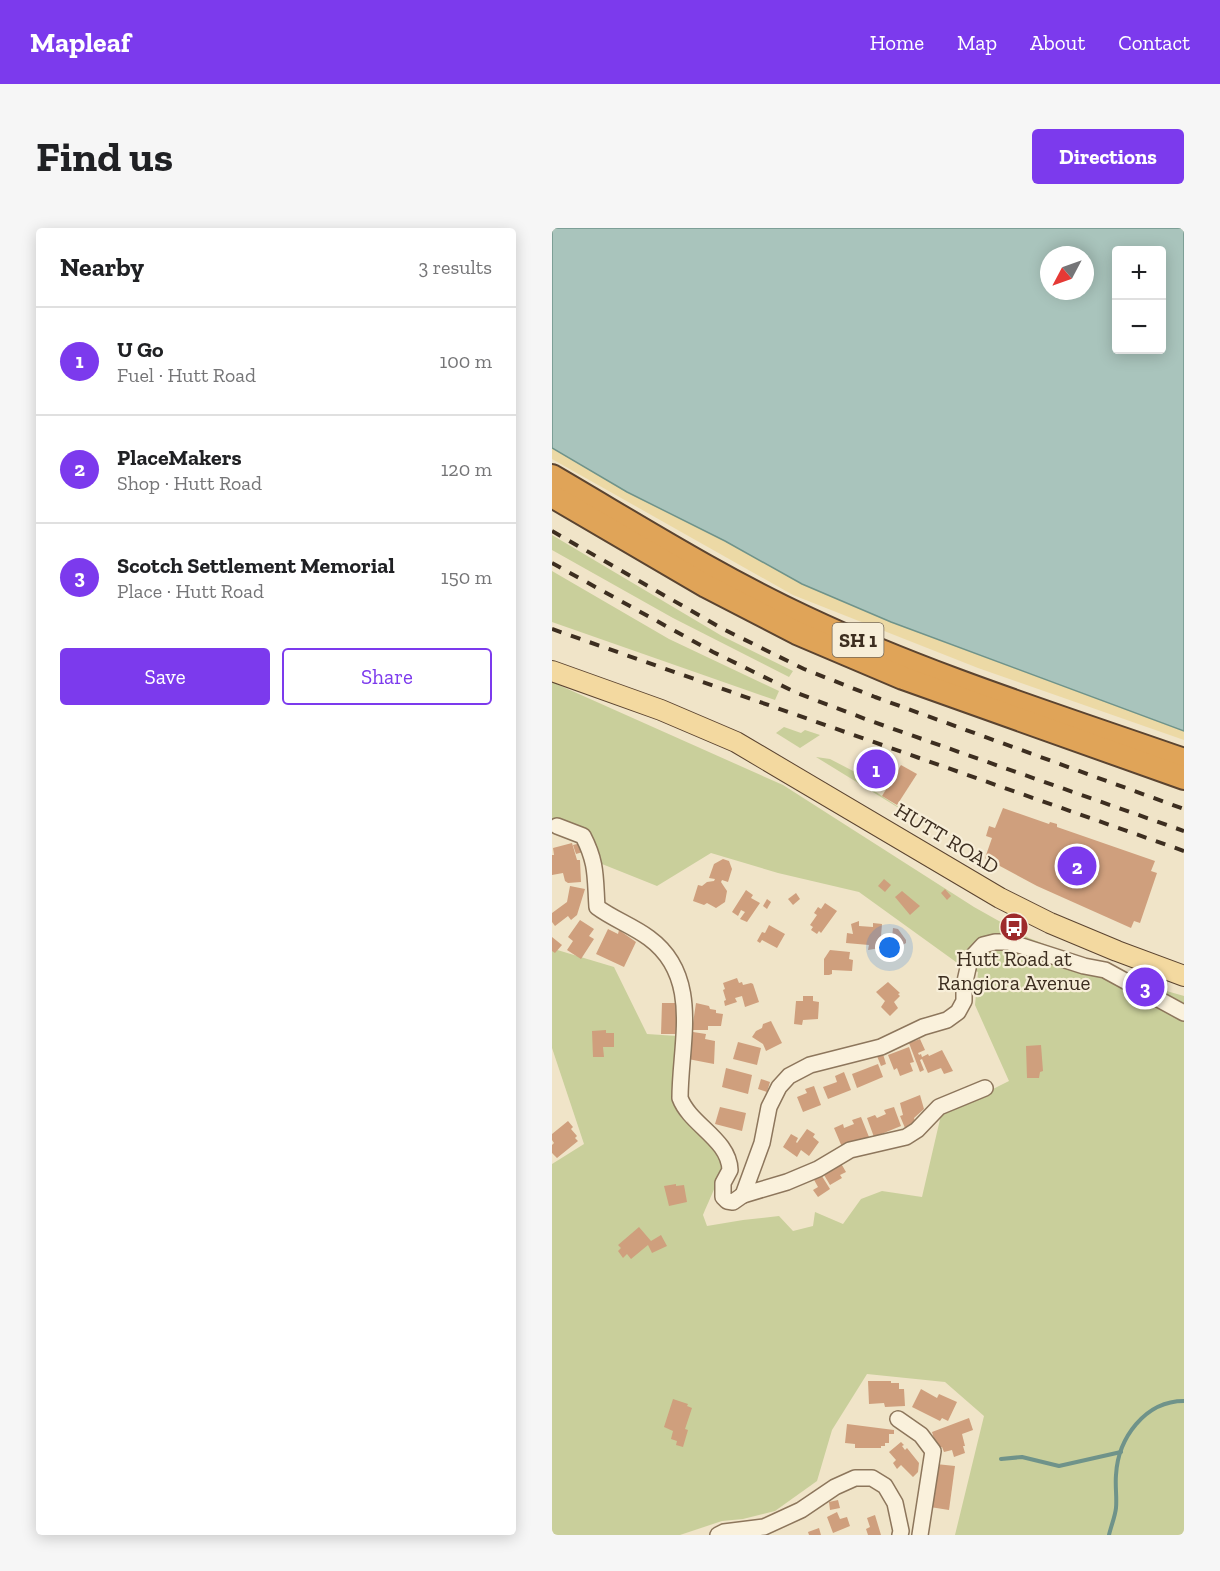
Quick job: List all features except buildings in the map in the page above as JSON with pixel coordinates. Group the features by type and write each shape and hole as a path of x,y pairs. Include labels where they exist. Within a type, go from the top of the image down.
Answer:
{"highway":[{"name":"SH 1","path":"552,476 714,572 806,619 907,661 1184,760"},
{"name":"SH 1","path":"552,496 706,586 798,633 903,678 1184,777"}],"main road":[{"name":"HUTT ROAD","path":"552,658 579,668 661,710"},
{"name":"HUTT ROAD","path":"552,671 661,710 736,741 1000,897 1050,923 1184,976"}],"street":[{"path":"557,826 583,836 587,844 594,860 597,907 650,938 667,956 678,974 684,996 685,1021 680,1098 684,1108 726,1153 730,1170 723,1184 723,1197 727,1201 733,1202 742,1195 787,1182 818,1169 850,1150 906,1137 917,1130 939,1107 985,1088"},
{"path":"742,1195 762,1143 769,1107 779,1087 789,1076 810,1065 881,1047 947,1020 958,1012 964,1001 964,986 970,959 983,945 1009,942 1080,965 1105,970 1184,1013"},
{"path":"1105,970 1110,968 1117,951"},
{"path":"898,1419 921,1435 933,1451 920,1535"},
{"path":"718,1535 723,1532 764,1527 801,1510 836,1487 855,1478 872,1478 885,1486 895,1503 900,1535"}],"green space":[{"path":"552,535 722,636 793,671 789,677 673,618 552,550"},
{"path":"552,571 669,639 779,691 775,700 552,622"},
{"path":"552,682 783,785 974,907 1029,938 1149,986 1184,996 1184,1535 955,1535 984,1416 945,1382 867,1374 832,1430 817,1481 775,1511 743,1519 722,1521 680,1535 552,1535 552,1164 584,1144 552,1048 552,942 554,949 614,967 647,1034 677,1036 673,1078 673,1101 676,1110 714,1150 721,1168 703,1215 707,1226 779,1216 793,1231 813,1226 815,1212 843,1224 861,1199 882,1191 922,1197 941,1115 1009,1081 975,1005 978,972 956,962 859,892 778,873 711,853 657,886 597,862 584,836 552,824"},
{"path":"784,727 801,733 805,730 820,735 800,748 776,733"},
{"path":"816,757 830,759 855,772 867,786 915,818"}],"sand":[{"path":"552,448 627,492 725,541 802,584 891,622 1184,731 1184,740 978,668 793,595 552,459"}],"water":[{"path":"552,228 1184,228 1184,731 891,622 802,584 725,541 627,492 552,448"}],"waterway":[{"path":"1109,1535 1116,1508 1118,1461 1128,1435 1136,1424 1157,1407 1184,1401"},
{"path":"1001,1459 1022,1457 1059,1466 1121,1452"}],"railway":[{"path":"552,531 723,629 804,669 1184,809"},
{"path":"552,563 713,652 797,693 1184,831"},
{"path":"552,629 1184,851"}],"place":[{"name":"U Go","path":"876,769"},
{"name":"PlaceMakers","path":"1077,866"},
{"name":"Hutt Road at Rangiora Avenue","path":"1014,927"},
{"name":"Scotch Settlement Memorial","path":"1145,987"}]}
